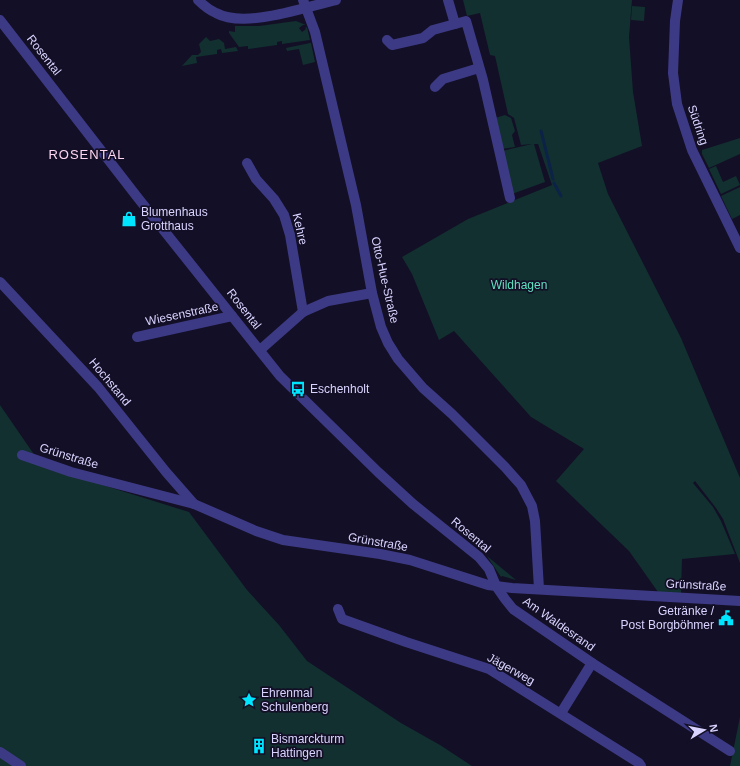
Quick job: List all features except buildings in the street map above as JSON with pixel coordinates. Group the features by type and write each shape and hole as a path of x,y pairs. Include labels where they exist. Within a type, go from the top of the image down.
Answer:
{"street":[{"path":"198,0 216,14 242,18 271,16 304,4 336,0"},
{"path":"448,0 454,24"},
{"name":"Südring","path":"678,0 675,21 673,73 677,104 692,150 740,248"},
{"name":"Otto-Hue-Straße","path":"304,4 315,32 356,204 372,292 381,327 388,343 398,359 423,388 506,467 521,485 532,506 535,521 539,588"},
{"name":"Rosental","path":"0,20 280,376 378,472 413,504 479,557 489,569 496,586"},
{"path":"387,40 392,45 421,39 433,30 466,21 491,111 510,198"},
{"path":"435,87 443,79 479,68"},
{"name":"Kehre","path":"247,163 256,179 274,199 284,215 290,235 303,312"},
{"name":"Hochstand","path":"0,282 98,387 166,472 194,504"},
{"path":"260,350 303,312 328,301 372,292"},
{"name":"Wiesenstraße","path":"137,336 232,316"},
{"name":"Grünstraße","path":"22,455 71,472 194,504 256,531 283,540 380,554 410,560 496,586 740,601"},
{"name":"Am Waldesrand","path":"496,586 514,609 592,663 730,751"},
{"name":"Jägerweg","path":"338,609 342,619 489,669 639,762 641,766"},
{"name":"Am Waldesrand","path":"561,713 592,663"},
{"path":"0,752 21,766"}],"green space":[{"name":"Wildhagen","path":"463,0 632,0 629,37 633,92 642,146 598,163 608,194 681,338 740,478 740,563 723,519 695,481 693,483 713,507 721,521 735,554 682,559 681,594 658,592 629,551 556,481 584,449 531,417 454,331 439,340 412,274 402,257 468,219 552,185 538,144 534,144 545,182 512,194 502,151 532,144 521,145 514,118 508,114 495,56 490,55 480,13 467,16"},
{"path":"632,6 645,7 644,21 631,20"},
{"path":"296,21 306,25 299,28 302,32 307,27 310,40 282,44 282,41 277,42 277,45 248,49 248,46 239,47 229,33 229,31 235,32 235,26 259,26"},
{"path":"206,37 210,41 219,39 224,43 225,49 236,47 238,51 222,53 221,49 217,50 217,54 196,57 197,63 182,66 192,55 198,55 201,52 199,44"},
{"path":"311,43 315,62 303,65 299,49 287,51 286,48"},
{"path":"505,115 511,118 515,131 512,135 515,147 501,149 495,118"},
{"path":"740,138 740,154 709,168 702,154 702,150"},
{"path":"716,166 723,182 736,176 740,185 721,194 709,169"},
{"path":"740,187 740,215 732,219 721,196"},
{"path":"0,405 42,466 189,512 247,590 279,625 307,661 401,723 440,745 472,766 0,766"},
{"path":"487,556 516,580 501,577"},
{"path":"740,717 740,766 730,766"}],"waterway":[{"path":"541,131 553,179"},
{"path":"554,183 561,196"}],"place":[{"name":"Blumenhaus Grotthaus","path":"129,219"},
{"name":"Eschenholt","path":"298,389"},
{"name":"Getränke / Post Borgböhmer","path":"726,618"},
{"name":"Ehrenmal Schulenberg","path":"249,700"},
{"name":"Bismarckturm Hattingen","path":"259,746"}],"district":[{"name":"ROSENTAL","path":"87,154"}]}
